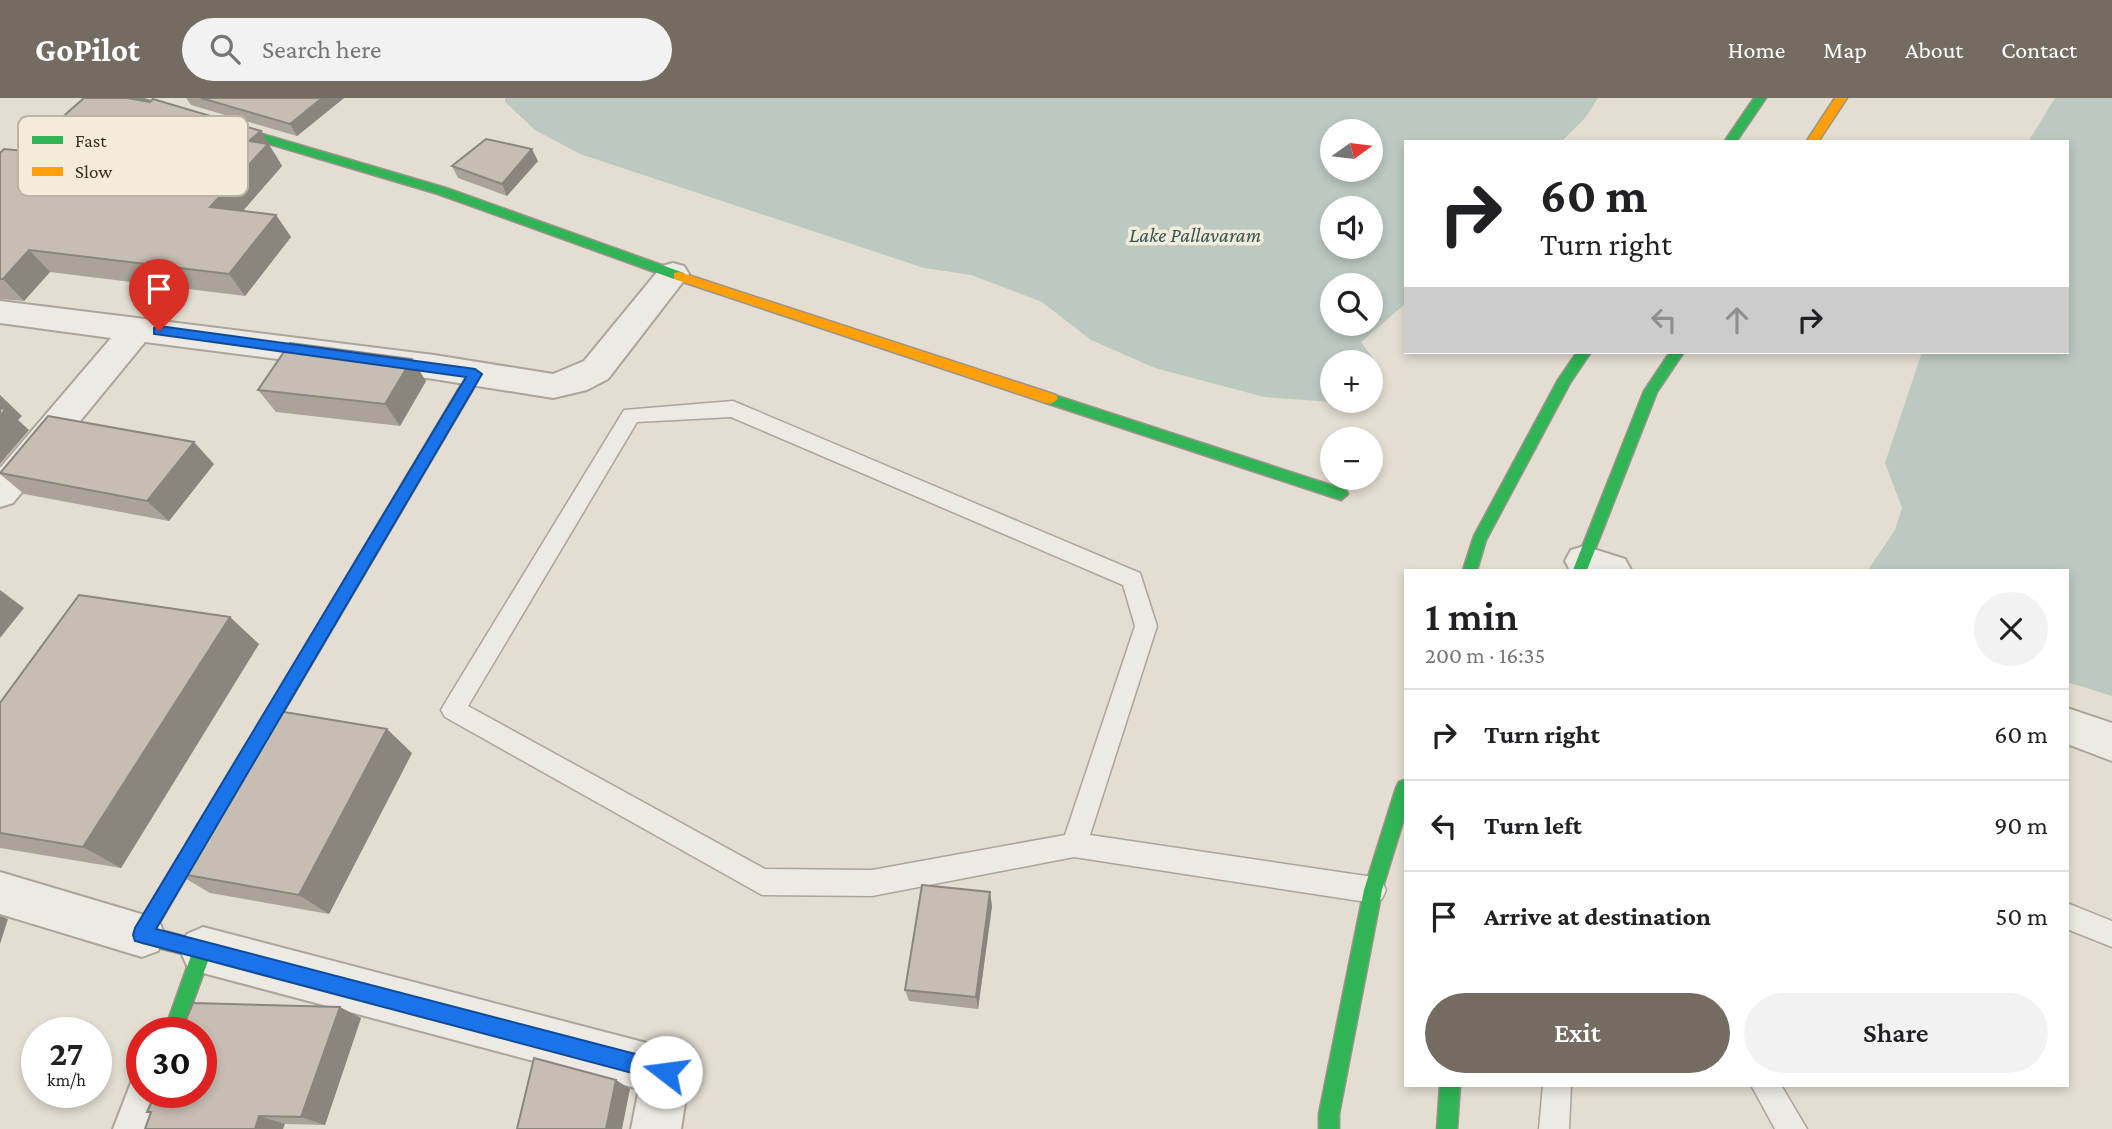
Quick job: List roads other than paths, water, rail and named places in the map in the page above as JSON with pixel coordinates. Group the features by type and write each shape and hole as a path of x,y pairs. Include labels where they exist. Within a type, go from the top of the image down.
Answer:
{"street":[{"path":"120,98 189,116"},
{"path":"1731,140 1760,98"},
{"path":"1813,140 1840,98"},
{"path":"248,134 442,191 673,274 1340,494"},
{"path":"0,312 137,328 553,386 575,382 596,370 673,274"},
{"path":"0,493 137,328"},
{"path":"1470,569 1479,540 1565,380 1583,354"},
{"path":"1592,567 1651,391 1676,354"},
{"path":"241,768 475,374"},
{"path":"2069,727 2112,741"},
{"path":"1329,1129 1329,1114 1373,890 1404,791"},
{"path":"142,935 213,815"},
{"path":"0,893 142,935 666,1072 656,1129"},
{"path":"178,1017 203,950"},
{"path":"1447,1129 1450,1087"},
{"path":"138,1129 146,1108"}],"lane":[{"path":"1074,845 1146,626 1132,579 733,409 631,415 453,710 762,882 872,883 1074,845 1373,890"},
{"path":"2069,917 2112,934"},
{"path":"1554,1129 1557,1087"},
{"path":"1766,1087 1792,1129"}],"water":[{"name":"Lake Pallavaram","path":"505,98 1598,98 1585,118 1563,140 1404,140 1404,305 1383,323 1383,273 1320,273 1320,336 1368,336 1361,342 1367,350 1320,350 1320,401 1264,397 1155,368 1091,340 1042,302 971,275 924,268 580,154 535,130 505,102"},
{"path":"2055,98 2112,98 2112,696 2069,683 2069,569 1869,569 1895,530 1902,508 1885,463 1921,354 2069,354 2069,140 2029,140"}]}
